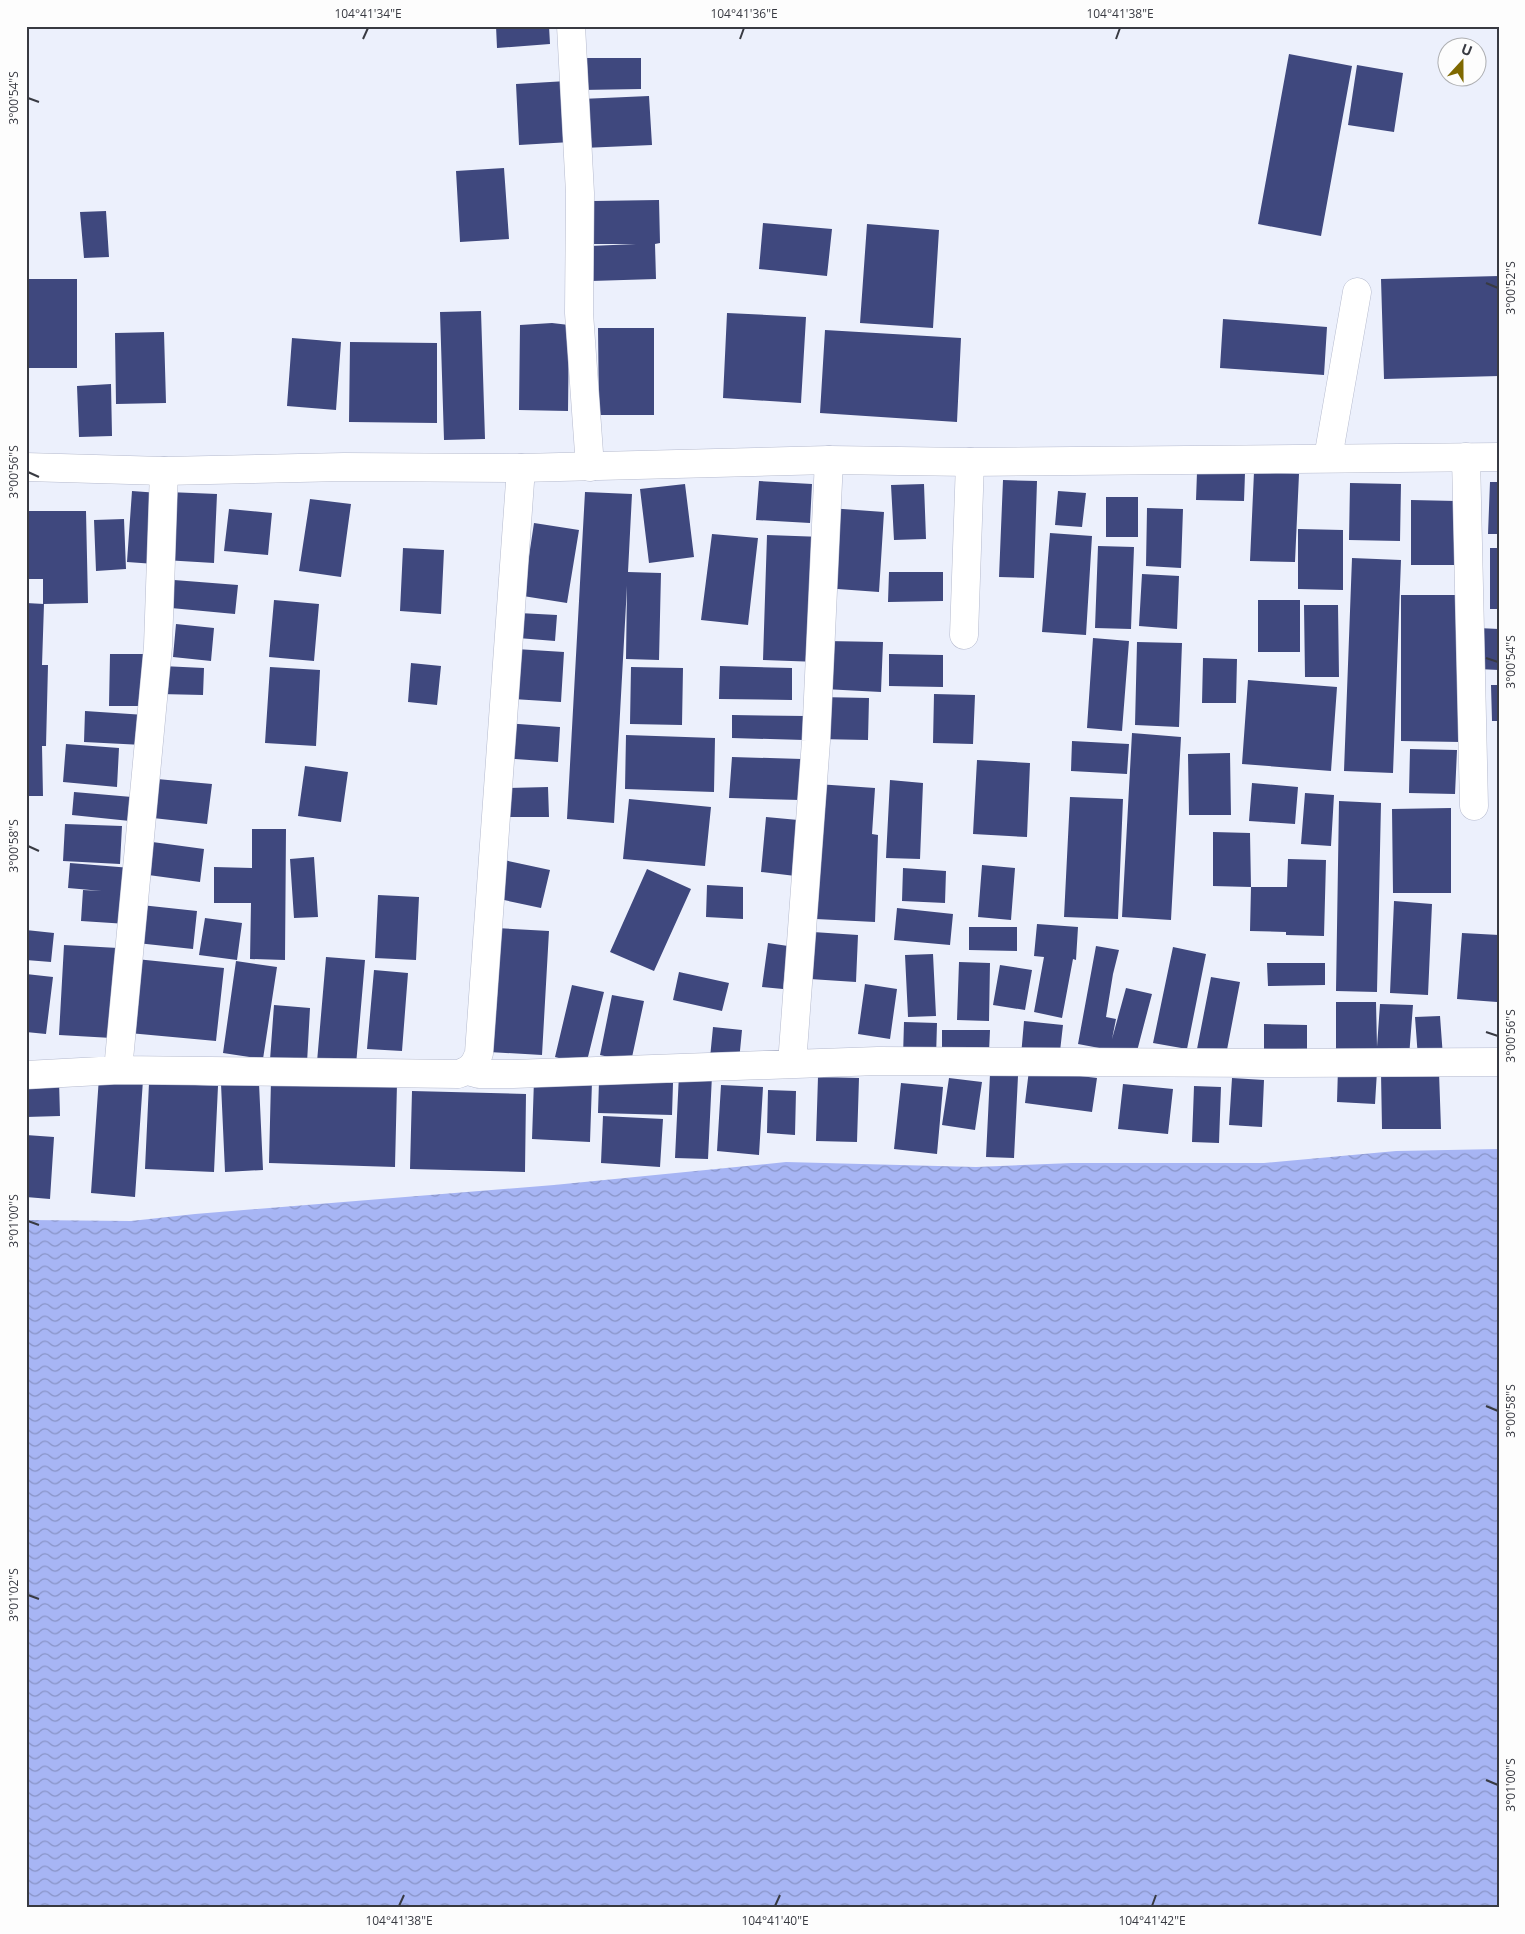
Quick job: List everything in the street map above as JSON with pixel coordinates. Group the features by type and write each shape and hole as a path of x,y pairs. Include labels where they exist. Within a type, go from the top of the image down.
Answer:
{"street":[{"path":"571,26 580,193 579,313 590,466"},
{"path":"1328,458 1357,292"},
{"path":"26,467 164,471 344,467 521,468 828,460 970,462 1499,456"},
{"path":"1466,457 1474,806"},
{"path":"792,1064 816,741 828,460"},
{"path":"964,635 970,462"},
{"path":"26,1075 118,1070 458,1074 468,1071 475,1064 479,1053 521,468"},
{"path":"118,1070 158,646 164,471"},
{"path":"468,1071 479,1074 513,1074 878,1061 1499,1062"}],"water":[{"path":"1499,1149 1499,1908 26,1908 26,1220 131,1221 195,1214 554,1185 786,1162 976,1167 1072,1163 1264,1163 1396,1151"}],"building":[{"path":"496,26 549,26 550,44 497,48"},
{"path":"1289,54 1352,66 1321,236 1258,224"},
{"path":"580,58 641,58 641,89 581,90"},
{"path":"1357,65 1403,73 1394,132 1348,125"},
{"path":"567,81 571,142 519,145 516,84"},
{"path":"649,96 652,145 583,148 581,99"},
{"path":"504,168 509,239 460,242 456,171"},
{"path":"659,200 660,243 655,244 656,279 591,281 590,246 636,244 594,244 593,201"},
{"path":"106,211 109,257 84,258 80,212"},
{"path":"763,223 832,229 827,276 759,269"},
{"path":"867,224 939,230 933,328 860,323"},
{"path":"1499,276 1499,376 1384,379 1381,279"},
{"path":"26,279 77,279 77,368 26,368"},
{"path":"481,311 485,439 444,440 440,312"},
{"path":"727,313 806,317 801,403 723,398"},
{"path":"1223,319 1327,327 1324,375 1220,368"},
{"path":"552,323 569,325 568,411 519,410 520,325"},
{"path":"598,328 654,328 654,415 599,415"},
{"path":"825,330 961,338 957,422 820,413"},
{"path":"164,332 166,403 116,404 115,333"},
{"path":"292,338 341,342 336,410 287,406"},
{"path":"350,342 437,343 437,423 349,422"},
{"path":"111,384 112,436 79,437 77,386"},
{"path":"1197,472 1245,473 1244,501 1196,500"},
{"path":"1254,472 1299,474 1295,562 1250,561"},
{"path":"1003,480 1037,481 1034,578 999,577"},
{"path":"759,481 812,484 810,523 756,520"},
{"path":"1490,482 1499,482 1499,534 1488,534"},
{"path":"1350,483 1401,484 1400,541 1349,540"},
{"path":"685,484 694,557 649,563 640,489"},
{"path":"924,484 926,539 894,540 891,485"},
{"path":"132,491 159,493 155,564 127,562"},
{"path":"1058,491 1086,493 1082,527 1055,525"},
{"path":"168,492 217,494 214,563 164,560"},
{"path":"585,492 632,494 628,572 661,573 659,660 626,659 627,586 614,823 567,819"},
{"path":"1106,497 1138,497 1138,537 1106,537"},
{"path":"310,499 351,504 341,577 299,571"},
{"path":"1411,500 1456,501 1455,565 1411,565"},
{"path":"829,508 884,512 879,592 824,588"},
{"path":"1147,508 1183,509 1181,568 1146,566"},
{"path":"229,509 272,513 268,555 224,551"},
{"path":"26,511 86,511 88,603 43,604 43,579 26,579"},
{"path":"124,519 126,569 96,571 94,520"},
{"path":"534,523 579,530 567,603 523,596"},
{"path":"1298,529 1343,530 1343,590 1298,589"},
{"path":"1050,533 1092,536 1086,635 1042,632"},
{"path":"712,534 758,538 748,625 701,620"},
{"path":"767,535 823,537 819,662 763,660"},
{"path":"1098,546 1134,547 1131,629 1095,628"},
{"path":"403,548 444,550 441,614 400,611"},
{"path":"1490,548 1499,548 1499,609 1490,609"},
{"path":"1352,558 1401,560 1393,773 1344,771"},
{"path":"889,572 943,572 943,601 888,602"},
{"path":"1142,574 1179,576 1177,629 1139,626"},
{"path":"174,580 238,585 235,614 171,608"},
{"path":"1401,595 1461,595 1461,742 1401,741"},
{"path":"274,600 319,604 314,661 269,657"},
{"path":"1258,600 1300,600 1300,652 1258,652"},
{"path":"26,603 44,604 42,665 48,665 46,746 42,746 43,796 26,796"},
{"path":"1304,605 1338,605 1339,677 1305,677"},
{"path":"519,613 557,615 555,641 518,638"},
{"path":"176,624 214,628 211,661 173,657"},
{"path":"1478,628 1499,629 1499,670 1478,669"},
{"path":"1093,638 1129,641 1122,731 1087,728"},
{"path":"826,641 883,642 881,692 824,689"},
{"path":"1137,642 1182,643 1179,727 1135,725"},
{"path":"516,649 564,652 561,702 513,699"},
{"path":"110,654 147,654 145,706 109,706"},
{"path":"889,654 943,655 943,687 889,686"},
{"path":"1203,658 1237,659 1236,703 1202,703"},
{"path":"411,663 441,666 437,705 408,702"},
{"path":"162,666 204,668 203,695 160,694"},
{"path":"720,666 792,668 792,700 719,699"},
{"path":"270,667 320,670 316,746 265,743"},
{"path":"631,667 683,668 682,725 630,724"},
{"path":"1248,680 1337,687 1331,771 1242,764"},
{"path":"1491,685 1499,685 1499,721 1492,721"},
{"path":"934,694 975,695 973,744 933,743"},
{"path":"819,697 869,698 868,740 818,739"},
{"path":"85,711 145,715 143,745 84,742"},
{"path":"732,715 805,716 804,740 732,738"},
{"path":"503,723 560,727 558,762 501,758"},
{"path":"1132,733 1181,737 1171,920 1122,917"},
{"path":"626,735 715,738 714,792 625,789"},
{"path":"1072,741 1129,744 1127,774 1071,771"},
{"path":"66,744 119,748 117,787 63,782"},
{"path":"1410,749 1457,750 1455,794 1409,793"},
{"path":"1230,753 1231,815 1189,815 1188,754"},
{"path":"732,757 802,759 800,800 729,798"},
{"path":"977,760 1030,763 1027,837 973,834"},
{"path":"305,766 348,772 341,822 298,816"},
{"path":"157,779 212,784 207,824 153,818"},
{"path":"890,780 923,783 920,859 886,858"},
{"path":"1252,783 1298,787 1295,824 1249,821"},
{"path":"817,784 875,788 872,834 878,835 875,922 816,919"},
{"path":"548,787 549,817 503,817 503,788"},
{"path":"74,792 132,797 130,821 72,815"},
{"path":"1305,793 1334,795 1331,846 1301,844"},
{"path":"1070,797 1123,799 1118,919 1064,917"},
{"path":"629,799 711,807 705,866 623,859"},
{"path":"1339,801 1381,803 1377,992 1336,991"},
{"path":"1451,808 1451,893 1393,893 1392,809"},
{"path":"766,817 809,821 804,877 761,872"},
{"path":"65,824 122,826 120,864 63,861"},
{"path":"252,829 286,829 285,960 250,959 251,903 214,903 214,867 252,868"},
{"path":"1213,832 1250,833 1251,887 1213,886"},
{"path":"145,841 204,849 200,882 141,874"},
{"path":"314,857 318,917 294,918 290,859"},
{"path":"499,859 550,870 541,908 490,897"},
{"path":"1288,859 1326,860 1324,936 1286,935 1286,932 1250,931 1251,887 1287,887"},
{"path":"70,863 131,868 127,924 81,921 83,890 102,891 68,888"},
{"path":"982,865 1015,868 1011,920 978,917"},
{"path":"903,868 946,871 945,903 902,901"},
{"path":"647,869 691,889 654,971 610,952"},
{"path":"707,885 743,887 743,919 706,917"},
{"path":"378,895 419,897 416,960 375,958"},
{"path":"1394,901 1432,904 1428,995 1390,993"},
{"path":"141,905 197,911 193,949 137,943"},
{"path":"897,908 953,914 950,945 894,940"},
{"path":"205,918 242,923 237,960 199,955"},
{"path":"1037,924 1078,927 1076,960 1073,959 1062,1018 1034,1012 1044,957 1034,956"},
{"path":"969,927 1017,927 1017,951 969,950"},
{"path":"496,928 549,931 542,1055 489,1052"},
{"path":"26,930 54,933 51,962 26,960"},
{"path":"813,932 858,935 856,982 810,979"},
{"path":"1462,933 1499,935 1497,1002 1457,999"},
{"path":"768,943 788,946 783,989 762,987"},
{"path":"64,945 118,948 112,1038 59,1035"},
{"path":"1096,946 1119,950 1106,1017 1116,1019 1112,1039 1126,988 1152,994 1136,1055 1110,1048 1110,1050 1078,1044"},
{"path":"1173,947 1206,954 1187,1049 1153,1043"},
{"path":"933,954 936,1016 908,1017 905,955"},
{"path":"326,957 365,960 356,1065 317,1062"},
{"path":"136,959 224,968 216,1041 129,1033"},
{"path":"236,961 277,967 263,1059 223,1053"},
{"path":"959,962 990,963 989,1021 957,1020"},
{"path":"1267,963 1325,963 1325,985 1268,986"},
{"path":"1000,965 1032,970 1025,1010 993,1005"},
{"path":"374,970 408,973 402,1051 367,1049"},
{"path":"679,972 729,983 722,1011 673,1000"},
{"path":"26,974 53,977 46,1034 26,1032"},
{"path":"1211,977 1240,982 1226,1055 1197,1049"},
{"path":"865,984 897,989 890,1039 858,1034"},
{"path":"572,985 604,992 586,1065 555,1057"},
{"path":"612,995 644,1001 631,1062 600,1055"},
{"path":"1336,1002 1376,1002 1377,1047 1380,1004 1413,1005 1409,1057 1336,1055"},
{"path":"274,1005 310,1008 307,1063 270,1060"},
{"path":"1440,1016 1443,1057 1418,1058 1415,1017"},
{"path":"1024,1021 1063,1025 1059,1060 1021,1056"},
{"path":"904,1022 937,1023 936,1058 903,1057"},
{"path":"1264,1024 1307,1025 1307,1053 1264,1052"},
{"path":"713,1027 742,1030 739,1061 710,1058"},
{"path":"942,1030 990,1030 989,1052 942,1051"},
{"path":"1338,1068 1377,1071 1375,1104 1337,1102"},
{"path":"1029,1070 1097,1078 1092,1112 1025,1103"},
{"path":"1439,1072 1441,1129 1382,1129 1381,1073"},
{"path":"679,1074 712,1075 708,1159 675,1158"},
{"path":"990,1074 1018,1076 1014,1158 986,1157"},
{"path":"99,1077 143,1080 135,1197 91,1193"},
{"path":"818,1077 859,1078 857,1142 816,1141"},
{"path":"949,1078 982,1082 975,1130 942,1125"},
{"path":"1232,1078 1264,1080 1262,1127 1229,1125"},
{"path":"59,1080 60,1116 26,1117 26,1082"},
{"path":"271,1080 397,1083 395,1167 269,1163"},
{"path":"534,1080 592,1082 590,1142 532,1139"},
{"path":"599,1081 673,1083 672,1115 598,1113"},
{"path":"149,1083 218,1086 214,1172 145,1169"},
{"path":"259,1083 263,1170 225,1172 221,1084"},
{"path":"901,1083 943,1087 937,1154 894,1149"},
{"path":"1123,1084 1173,1089 1168,1134 1118,1129"},
{"path":"721,1085 763,1087 759,1155 717,1151"},
{"path":"1194,1086 1221,1087 1219,1143 1192,1142"},
{"path":"768,1090 796,1091 795,1135 767,1133"},
{"path":"412,1091 526,1094 525,1172 410,1169"},
{"path":"603,1116 663,1119 660,1167 601,1163"},
{"path":"26,1135 54,1137 50,1199 26,1197"}]}
